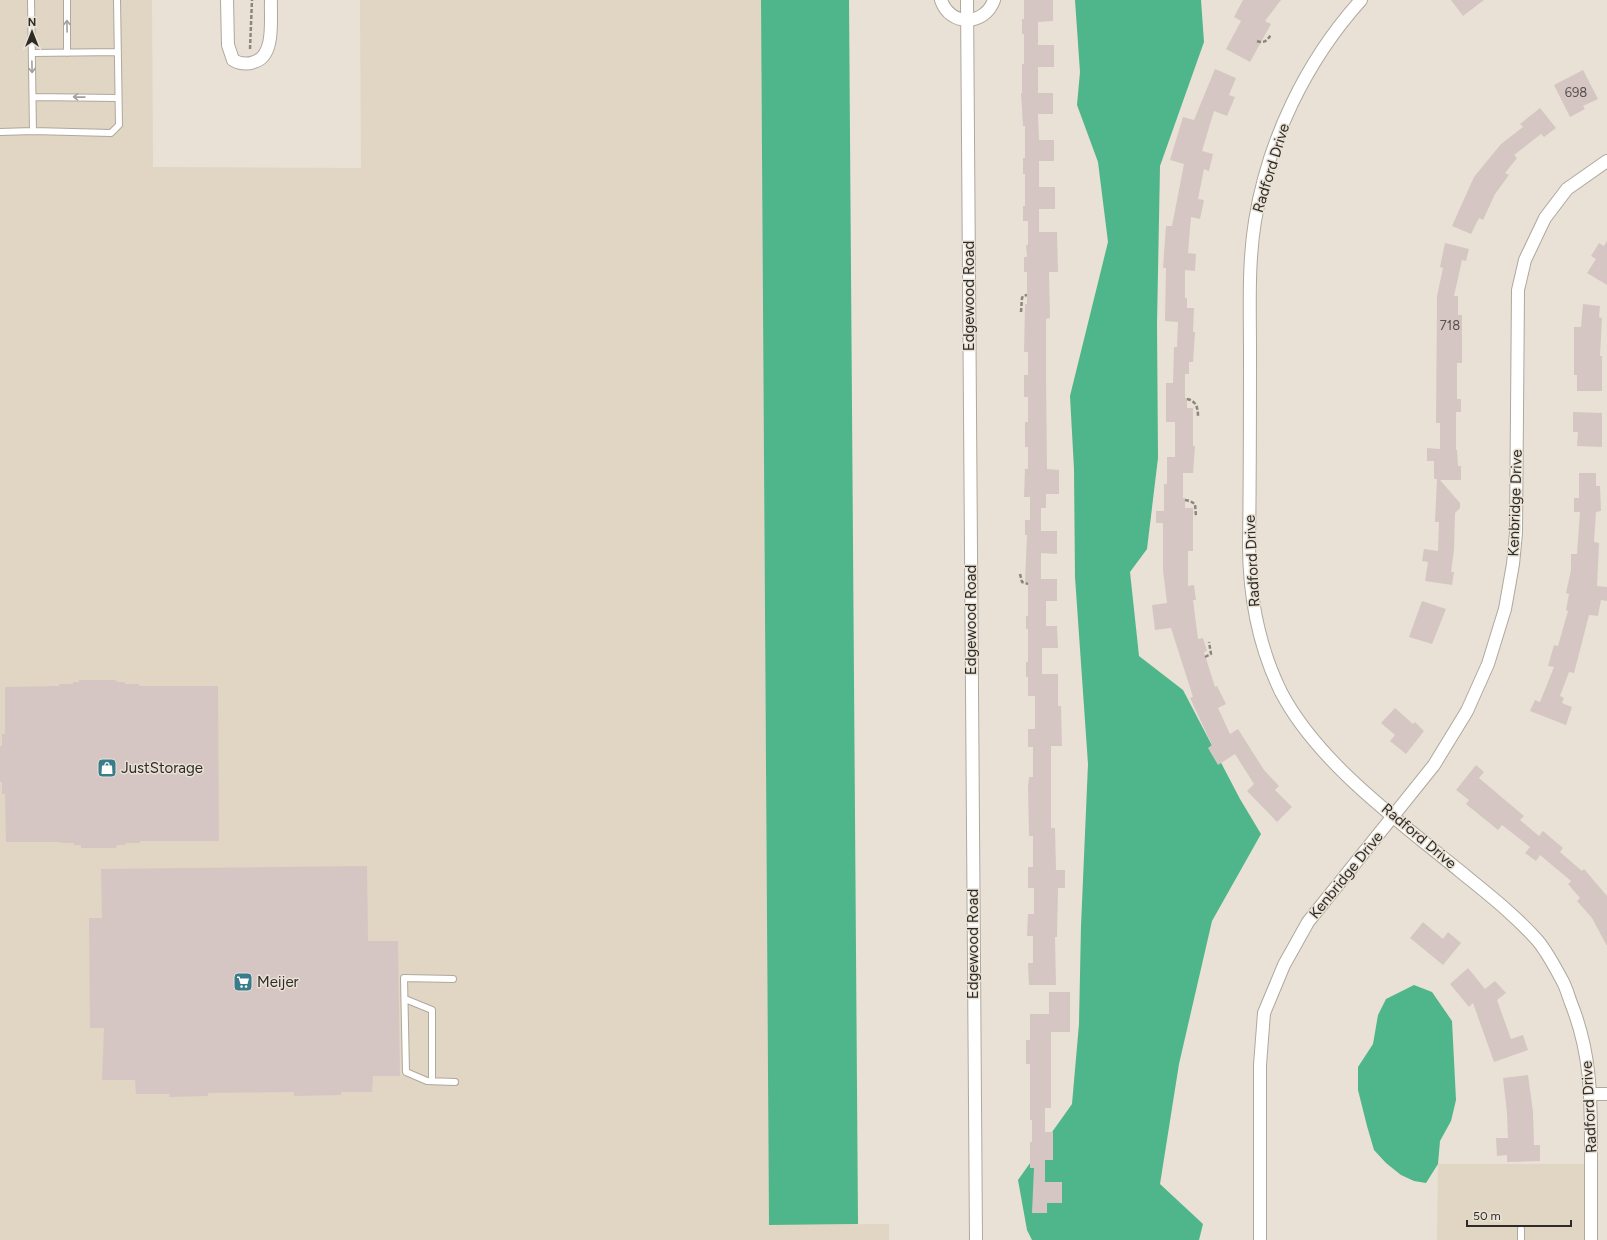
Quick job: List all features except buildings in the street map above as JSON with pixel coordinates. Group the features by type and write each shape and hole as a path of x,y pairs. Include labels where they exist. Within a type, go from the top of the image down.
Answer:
{"street":[{"path":"227,0 228,45 233,60 240,64 249,64 258,61 266,54 270,40 271,0"},
{"path":"942,0 946,9 952,15 967,21 977,19 984,15 990,9 994,0"},
{"name":"Edgewood Road","path":"967,0 976,1240"},
{"name":"Radford Drive","path":"1361,0 1326,46 1297,94 1272,153 1258,207 1253,238 1250,278 1250,587 1258,629 1272,670 1281,691 1292,710 1310,735 1329,757 1394,816 1513,916 1539,943 1562,981 1579,1023 1586,1050 1591,1094 1591,1240"},
{"name":"Kenbridge Drive","path":"1260,1240 1260,1065 1264,1013 1284,965 1308,922 1434,765 1467,711 1488,664 1505,609 1513,564 1516,533 1518,290 1525,260 1545,218 1567,189 1607,161"},
{"path":"1591,1094 1607,1094"}],"lane":[{"path":"31,0 33,132"},
{"path":"67,0 67,53"},
{"path":"0,132 111,133 119,125 117,0"},
{"path":"32,54 118,52"},
{"path":"33,97 118,98"},
{"path":"453,979 404,978 406,1072 426,1081 454,1082"},
{"path":"405,999 432,1010 432,1081"},
{"path":"1521,1229 1521,1240"}],"path":[{"path":"250,54 252,0"},
{"path":"1257,41 1266,41 1271,34"},
{"path":"1021,312 1022,298 1023,296 1027,295"},
{"path":"1187,400 1191,400 1195,404 1198,409 1198,417"},
{"path":"1185,500 1195,504 1196,516"},
{"path":"1020,574 1022,582 1028,584"},
{"path":"1205,657 1211,654 1209,642"}],"shaded area":[{"path":"0,0 152,0 153,167 361,168 360,0 761,0 769,1225 889,1224 889,1240 0,1240"},
{"path":"1438,1164 1591,1164 1591,1240 1437,1240"}],"green space":[{"path":"761,0 849,0 858,1224 769,1225"},
{"path":"1075,0 1201,0 1204,42 1160,166 1157,324 1158,458 1147,549 1130,572 1139,656 1183,690 1240,799 1261,834 1212,921 1179,1064 1160,1184 1203,1224 1199,1240 1032,1240 1027,1230 1018,1180 1072,1104 1079,1024 1081,926 1088,764 1075,577 1074,469 1070,396 1108,242 1098,162 1077,105 1080,72"},
{"path":"1414,985 1432,992 1452,1021 1456,1100 1451,1121 1440,1141 1438,1164 1426,1183 1414,1181 1401,1175 1386,1163 1374,1150 1358,1090 1358,1067 1373,1044 1378,1015 1386,999"}],"place":[{"name":"JustStorage","path":"107,768"},
{"name":"Meijer","path":"243,982"}]}
